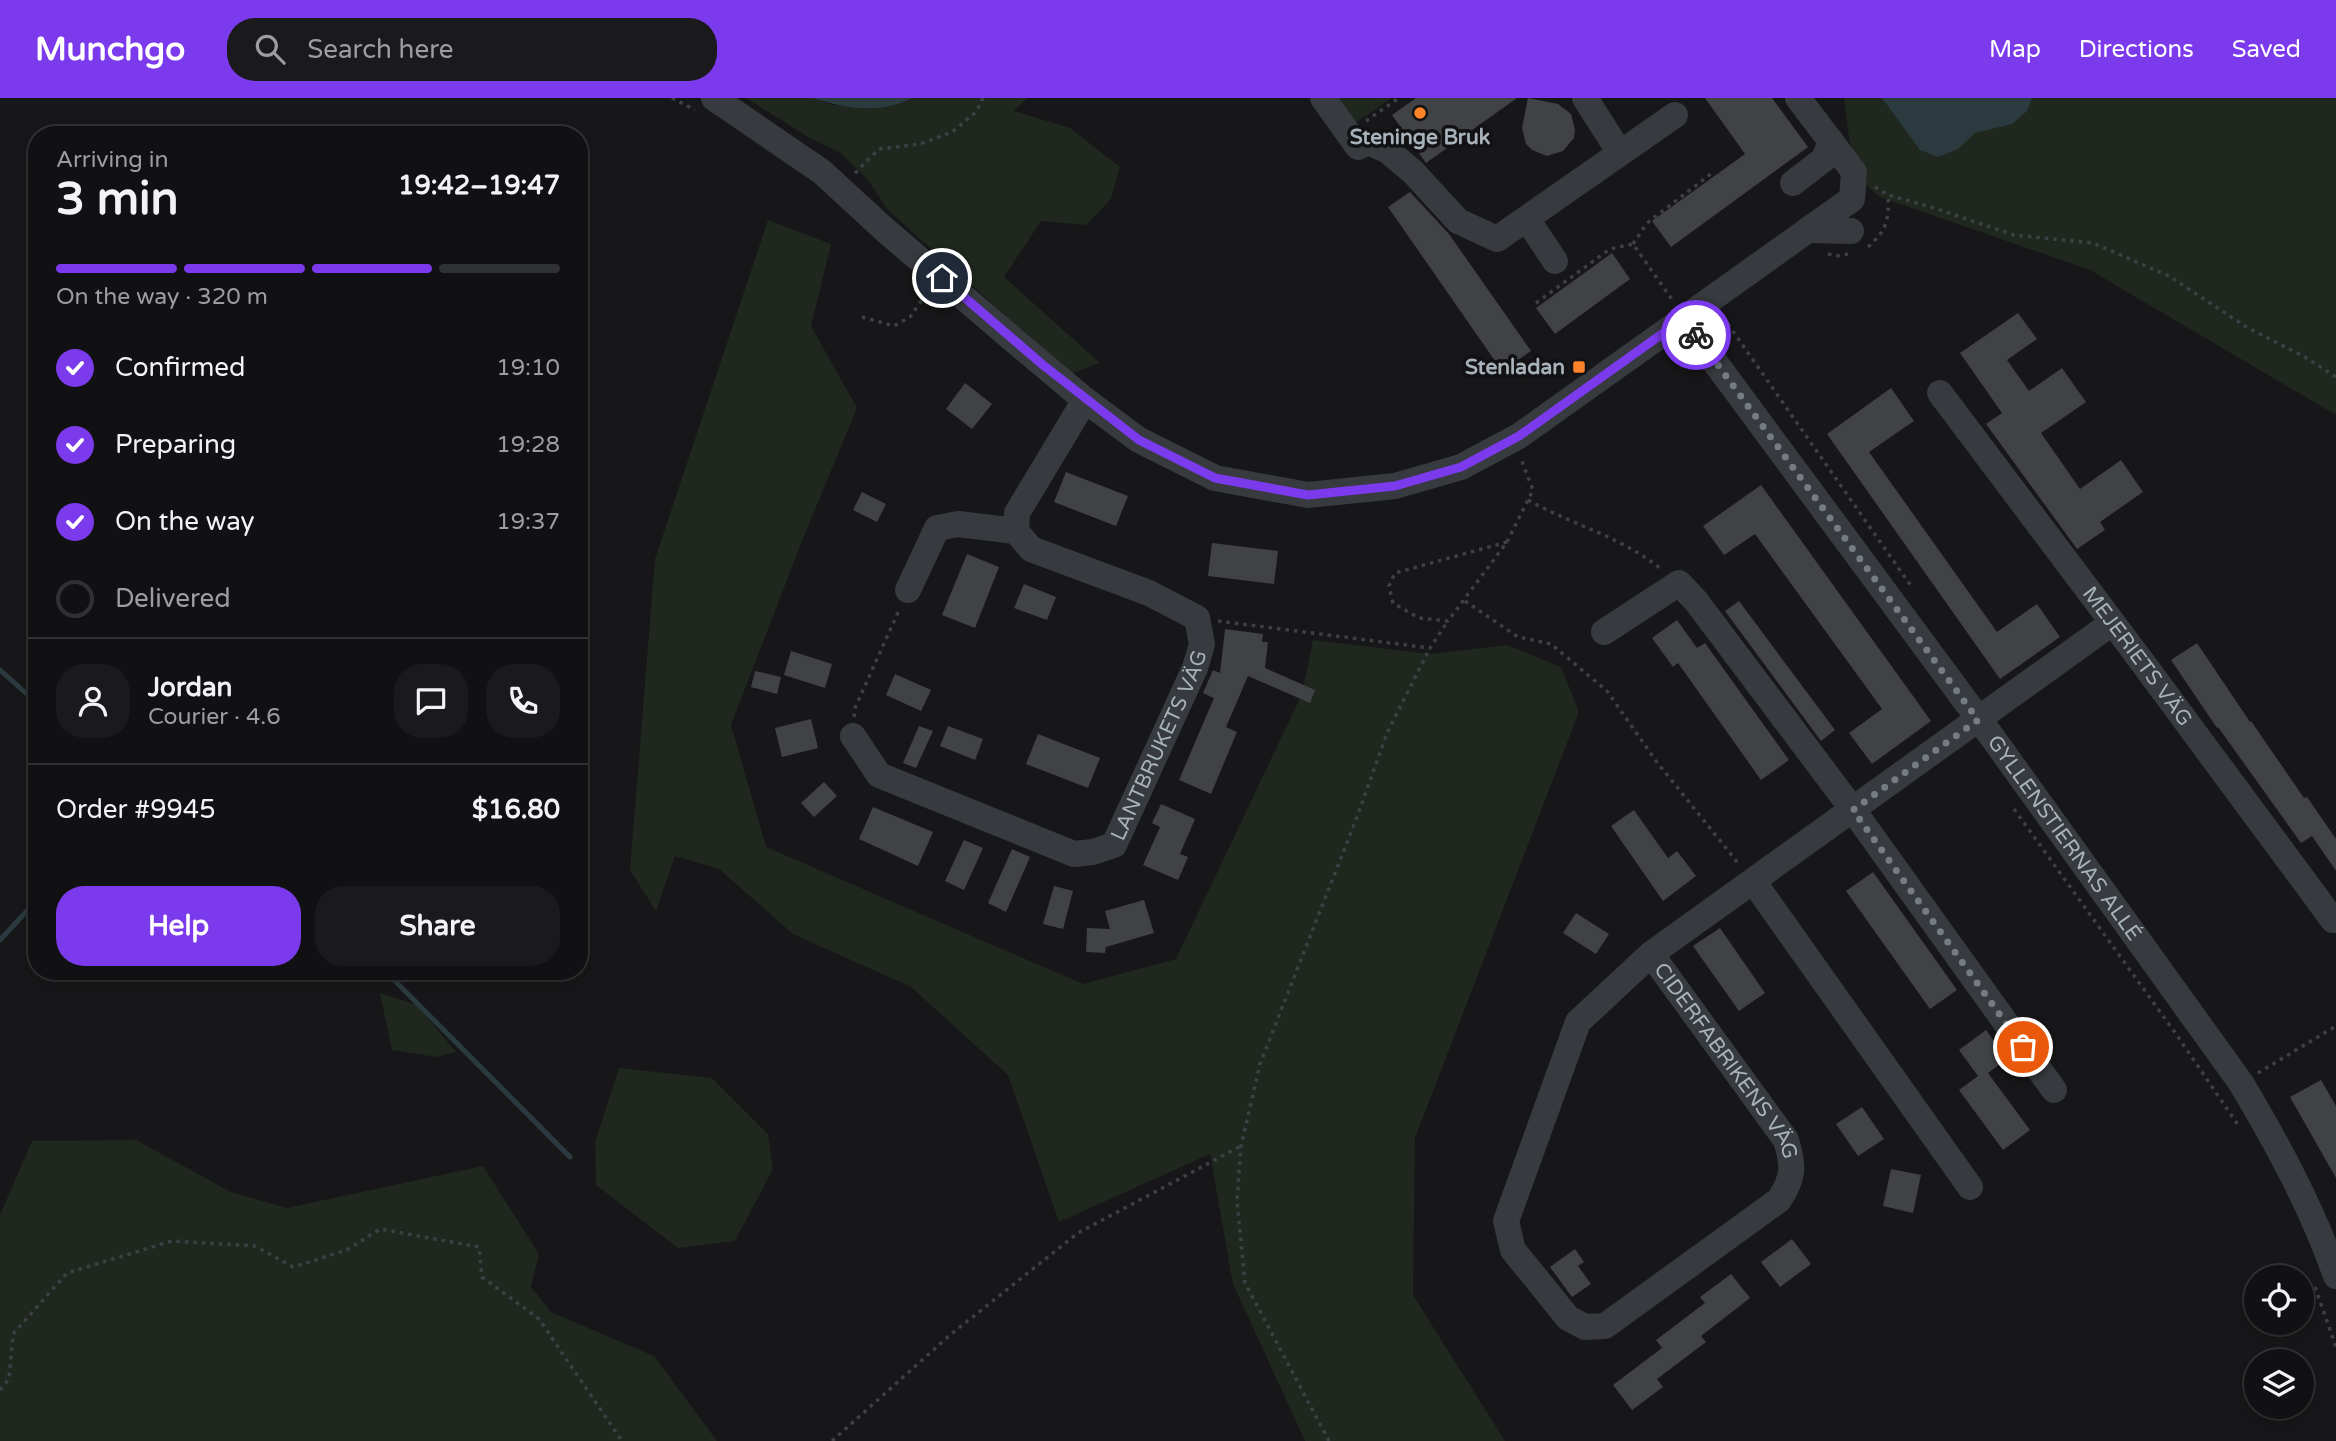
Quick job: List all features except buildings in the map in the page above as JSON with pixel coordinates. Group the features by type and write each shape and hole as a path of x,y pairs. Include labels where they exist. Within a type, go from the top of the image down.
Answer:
{"street":[{"path":"1323,98 1353,141 1368,142 1388,151 1413,172 1458,221 1497,239 1675,115"},
{"path":"1585,98 1620,153"},
{"path":"707,105 822,172 885,230 1085,400 1139,440 1215,478 1308,495 1395,486 1461,467 1519,436 1683,318 1812,241 1852,198 1854,172 1798,98"},
{"path":"1793,183 1824,159 1831,141"},
{"path":"1527,219 1555,261"},
{"path":"1812,241 1855,245"},
{"name":"GYLLENSTIERNAS ALLÉ","path":"1683,318 2241,1083 2276,1141 2322,1237 2325,1281"},
{"name":"MEJERIETS VÄG","path":"1940,393 2333,920"},
{"path":"908,590 937,528 958,524 1016,531 1017,513 1085,400"},
{"name":"LANTBRUKETS VÄG","path":"853,736 879,775 1074,854 1093,852 1114,845 1195,668 1202,644 1197,618 1149,593 1031,549 1016,531"},
{"path":"1604,632 1679,583 1696,601 1853,810 2054,1090"},
{"name":"CIDERFABRIKENS VÄG","path":"1651,954 1786,1140 1792,1160 1790,1182 1779,1200 1605,1326 1585,1328 1567,1318 1513,1250 1506,1222 1578,1023 1651,954 2112,623"},
{"path":"1753,881 1970,1187"}],"path":[{"path":"673,98 707,105"},
{"path":"840,188 879,149 920,144 952,132 976,112 983,98"},
{"path":"1353,141 1399,98"},
{"path":"1854,172 1888,195 2014,235 2093,243 2169,276 2248,328 2305,357 2336,377"},
{"path":"1536,303 1610,249 1633,244 1647,223 1712,173"},
{"path":"1812,241 1840,256 1855,245 1881,236 1889,216 1888,195"},
{"path":"1633,244 1683,318 1720,312 1915,593"},
{"path":"862,317 894,326 910,317 925,294 942,278"},
{"path":"1329,1441 1245,1283 1237,1201 1241,1146 1265,1051 1387,733 1430,649 1507,542 1533,490 1521,459 1511,464"},
{"path":"1528,500 1552,514 1619,542 1652,561 1679,583"},
{"path":"1448,621 1419,618 1393,603 1389,586 1395,573 1507,542"},
{"path":"853,736 855,708 908,590"},
{"path":"1465,601 1518,636 1551,644 1607,691 1656,761 1753,881"},
{"path":"1197,618 1430,649"},
{"path":"2014,808 2242,1131"},
{"path":"2241,1083 2336,1026"},
{"path":"832,1441 950,1335 1078,1233 1241,1146"},
{"path":"0,1391 9,1379 13,1334 66,1273 172,1241 256,1246 293,1267 347,1250 380,1228 479,1247 482,1277 539,1319 622,1441"},
{"path":"2325,1281 2328,1321 2336,1347"},
{"path":"2328,1321 2336,1319"}],"shaded area":[{"path":"746,98 813,98 832,105 882,107 912,98 1027,98 1014,111 1070,128 1120,167 1111,199 1086,225 1041,221 1004,277 1100,363 1070,374 886,208 869,181 841,153 808,137"},
{"path":"813,98 912,98 889,106 863,108 837,105"},
{"path":"1328,98 1392,98 1348,128"},
{"path":"1844,98 2336,98 2336,415 2090,270 1880,197 1860,180 1849,138"},
{"path":"1882,98 2032,98 2027,111 2012,124 1975,133 1958,149 1938,157 1920,150"},
{"path":"768,220 831,244 811,326 857,408 731,725 766,847 1083,984 1176,959 1302,694 1313,640 1430,654 1507,645 1561,667 1579,712 1415,1138 1413,1295 1505,1441 1305,1441 1233,1284 1210,1154 1059,1222 1008,1075 911,987 793,934 719,869 675,856 656,911 630,870 655,559"},
{"path":"380,993 417,1005 456,1052 436,1057 392,1050"},
{"path":"619,1068 712,1078 768,1134 773,1169 735,1241 678,1248 596,1185 595,1142"},
{"path":"136,1140 231,1192 287,1208 483,1166 539,1254 531,1287 551,1312 654,1356 717,1441 0,1441 0,1215 32,1141"}],"waterway":[{"path":"0,670 28,695"},
{"path":"0,940 28,910"},
{"path":"394,980 570,1157"}],"way so far":[{"path":"1696,335 1978,720 1853,810 2023,1047"}],"place":[{"name":"Steninge Bruk","path":"1420,113"},
{"name":"Stenladan","path":"1579,367"}],"route":[{"path":"942,278 1085,400 1139,440 1215,478 1308,495 1395,486 1461,467 1519,436 1683,319 1696,335"}]}
